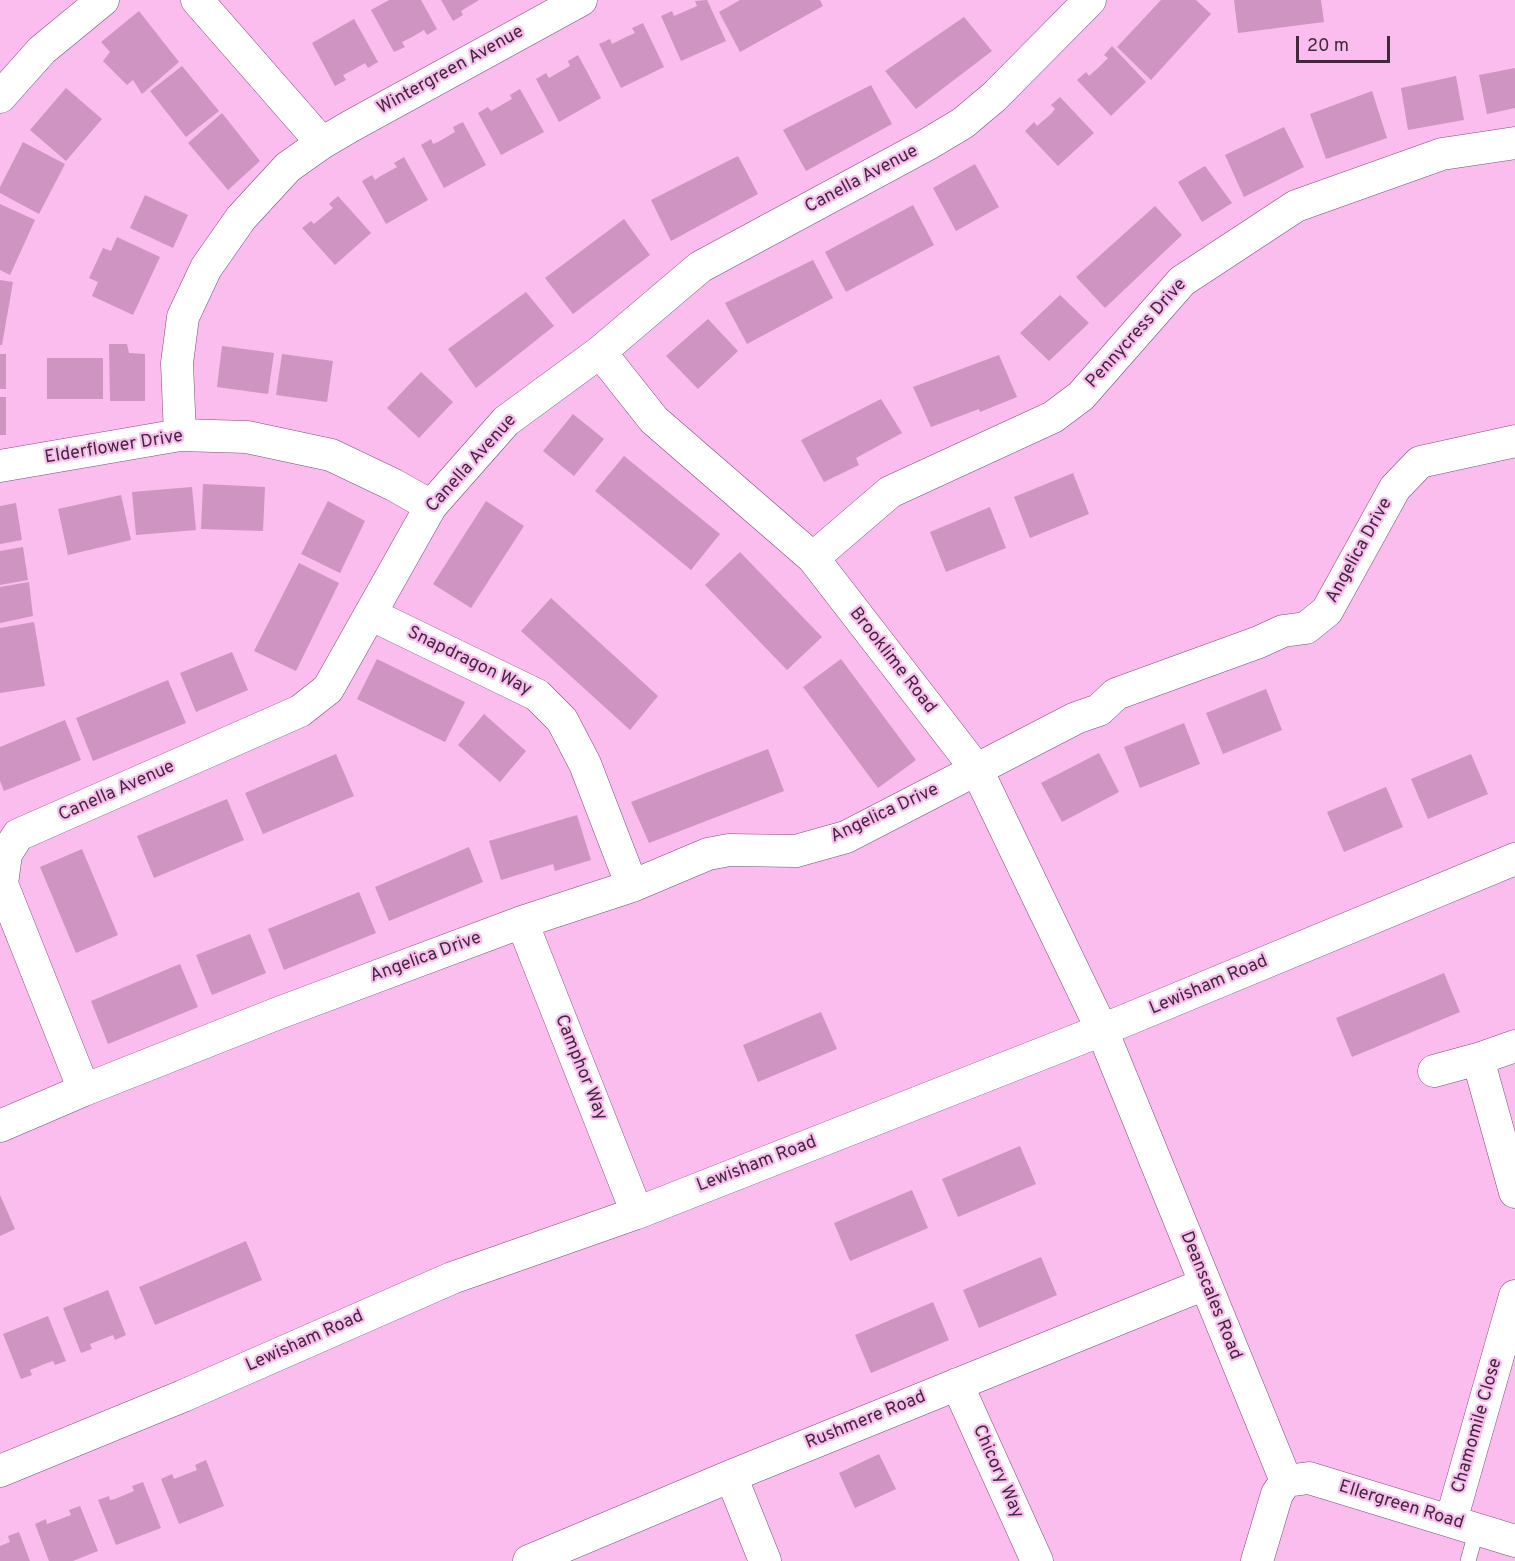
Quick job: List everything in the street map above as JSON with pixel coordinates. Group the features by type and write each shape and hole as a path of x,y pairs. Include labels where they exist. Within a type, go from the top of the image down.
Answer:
{"street":[{"path":"0,97 42,50 103,0"},
{"path":"197,0 322,143"},
{"name":"Wintergreen Avenue","path":"180,435 177,363 183,317 206,268 241,218 288,167 322,143 581,0"},
{"name":"Canella Avenue","path":"84,1090 2,884 6,854 18,836 300,711 328,689 431,506 506,421 600,352 700,267 918,150 963,123 994,97 1090,0"},
{"name":"Pennycress Drive","path":"813,558 890,492 1053,417 1082,396 1182,281 1296,206 1442,154 1515,143"},
{"name":"Brooklime Road","path":"600,352 654,420 813,558 977,770 1102,1030"},
{"name":"Elderflower Drive","path":"0,466 180,435 247,437 331,455 394,485 431,506"},
{"name":"Angelica Drive","path":"0,1126 276,1014 522,922 632,886 708,854 729,850 796,851 846,837 1076,718 1100,710 1116,694 1259,642 1283,631 1306,628 1327,611 1395,488 1420,462 1515,441"},
{"name":"Snapdragon Way","path":"370,614 537,695 562,720 585,764 632,886"},
{"name":"Lewisham Road","path":"0,1471 183,1396 452,1278 637,1213 1102,1030 1515,859"},
{"name":"Camphor Way","path":"522,922 637,1213"},
{"name":"Deanscales Road","path":"1102,1030 1286,1481"},
{"path":"1434,1071 1515,1046"},
{"path":"1478,1059 1515,1192"},
{"name":"Rushmere Road","path":"529,1561 731,1476 1205,1284"},
{"name":"Chamomile Close","path":"1464,1525 1515,1296"},
{"name":"Chicory Way","path":"957,1384 1037,1561"},
{"path":"731,1476 765,1561"},
{"name":"Ellergreen Road","path":"1286,1481 1309,1478 1515,1541"},
{"path":"1257,1561 1277,1494 1286,1481"}],"lane":[{"path":"1464,1525 1468,1561"}],"building":[{"path":"389,0 421,0 437,29 427,35 424,30 402,42 405,47 394,52 371,10"},
{"path":"441,0 479,0 461,11 463,15 453,21"},
{"path":"707,0 726,41 681,61 661,16 672,11 674,16 697,6 695,1"},
{"path":"740,0 820,0 823,6 740,52 719,12"},
{"path":"1161,0 1196,0 1211,14 1151,80 1117,47"},
{"path":"1234,0 1321,0 1324,22 1238,33"},
{"path":"139,11 179,62 142,94 133,80 127,85 103,61 110,52 101,42"},
{"path":"964,17 992,51 916,109 885,71"},
{"path":"354,19 378,62 368,68 365,63 343,75 346,80 335,86 312,43"},
{"path":"643,23 664,67 621,88 599,44 610,39 612,44 635,33 632,28"},
{"path":"1112,46 1146,82 1111,116 1077,80 1086,72 1089,76 1098,68 1108,58 1104,55"},
{"path":"578,55 601,98 559,122 536,79 546,73 549,78 570,66 568,61"},
{"path":"182,66 219,111 186,137 150,91"},
{"path":"1515,68 1515,108 1487,114 1479,75"},
{"path":"1456,76 1464,120 1408,130 1401,88"},
{"path":"871,85 892,124 806,171 783,130"},
{"path":"66,88 102,119 66,161 30,130"},
{"path":"520,89 544,132 501,155 478,113 488,107 491,111 512,99 510,95"},
{"path":"1372,91 1387,138 1326,159 1310,114"},
{"path":"1060,97 1094,133 1058,166 1025,131 1034,122 1037,126 1051,114 1055,109 1051,105"},
{"path":"222,113 260,161 228,190 188,143"},
{"path":"463,122 486,165 444,188 421,145 431,139 433,144 438,142 455,132 453,127"},
{"path":"1284,127 1304,167 1244,197 1225,155"},
{"path":"23,142 65,164 39,214 0,193 0,187"},
{"path":"738,156 758,194 671,241 651,200"},
{"path":"404,157 428,200 386,224 362,181 372,175 375,180 397,167 394,163"},
{"path":"975,164 999,207 956,231 933,188"},
{"path":"1205,166 1232,203 1202,222 1178,182"},
{"path":"145,195 188,215 173,248 130,228"},
{"path":"338,196 371,233 335,265 302,228 311,221 314,224 333,208 329,204"},
{"path":"0,204 35,220 10,275 0,270"},
{"path":"913,205 934,245 846,292 825,252"},
{"path":"1155,206 1182,235 1105,308 1076,277"},
{"path":"624,219 650,255 573,314 545,278"},
{"path":"117,237 160,257 133,315 92,296 98,282 89,278 103,248 111,251"},
{"path":"813,260 833,298 747,344 725,303"},
{"path":"0,280 13,282 2,345 0,345"},
{"path":"526,292 554,326 476,388 448,349"},
{"path":"1060,295 1089,323 1049,361 1020,333"},
{"path":"708,319 738,351 698,389 666,356"},
{"path":"109,344 127,344 129,353 145,354 145,401 110,401"},
{"path":"222,346 274,353 268,394 217,387"},
{"path":"0,354 6,354 6,389 0,389"},
{"path":"282,354 333,361 327,402 276,395"},
{"path":"999,355 1017,397 980,412 979,409 931,427 913,387"},
{"path":"47,358 103,358 103,399 47,399"},
{"path":"421,372 453,402 419,438 387,408"},
{"path":"0,397 6,397 6,435 0,435"},
{"path":"881,399 902,433 856,458 859,465 824,482 801,440"},
{"path":"573,414 604,439 574,476 543,451"},
{"path":"624,456 720,534 691,570 595,491"},
{"path":"1073,473 1089,514 1030,538 1014,497"},
{"path":"203,484 265,487 263,531 201,529"},
{"path":"192,487 196,530 136,535 132,492"},
{"path":"121,495 131,540 68,555 58,509"},
{"path":"328,501 365,521 340,573 301,554"},
{"path":"486,501 524,526 471,608 433,584"},
{"path":"16,503 22,540 0,544 0,506"},
{"path":"990,507 1006,548 946,572 930,532"},
{"path":"23,547 28,580 0,585 0,551"},
{"path":"740,552 822,637 787,670 705,585"},
{"path":"299,563 339,583 296,671 254,651"},
{"path":"29,582 33,616 0,623 0,587"},
{"path":"551,598 658,696 630,730 521,631"},
{"path":"34,622 45,686 0,693 0,628"},
{"path":"232,652 248,690 196,712 180,673"},
{"path":"377,659 465,702 445,742 357,699"},
{"path":"841,659 916,760 878,788 803,687"},
{"path":"168,680 186,723 93,761 76,718"},
{"path":"1266,689 1282,730 1223,754 1206,713"},
{"path":"484,714 526,751 500,782 458,745"},
{"path":"65,720 81,760 4,791 0,781 0,747"},
{"path":"1184,723 1200,764 1140,788 1124,747"},
{"path":"768,749 784,791 649,843 631,802"},
{"path":"1099,753 1119,792 1062,822 1041,783"},
{"path":"336,754 354,796 263,834 245,793"},
{"path":"1471,754 1488,794 1428,819 1411,779"},
{"path":"1386,787 1403,827 1344,852 1327,812"},
{"path":"227,799 244,840 154,878 137,836"},
{"path":"577,815 591,860 555,871 553,864 501,880 489,841"},
{"path":"469,847 483,882 389,921 375,887"},
{"path":"82,849 118,935 76,953 40,867"},
{"path":"359,892 376,933 284,970 268,929"},
{"path":"250,934 266,973 212,995 196,955"},
{"path":"180,964 198,1007 108,1044 91,1001"},
{"path":"1444,973 1460,1012 1352,1057 1336,1018"},
{"path":"821,1012 837,1049 758,1082 743,1045"},
{"path":"1020,1146 1036,1184 958,1217 942,1179"},
{"path":"912,1190 928,1228 850,1261 834,1223"},
{"path":"0,1195 15,1229 0,1236"},
{"path":"246,1241 262,1280 155,1325 139,1287"},
{"path":"1041,1257 1057,1295 979,1328 963,1290"},
{"path":"108,1290 126,1335 115,1340 113,1335 90,1344 92,1349 81,1353 63,1308"},
{"path":"933,1302 949,1340 871,1373 855,1335"},
{"path":"48,1316 66,1361 55,1365 53,1361 47,1363 30,1370 32,1375 21,1379 3,1334"},
{"path":"879,1454 896,1489 855,1508 839,1473"},
{"path":"206,1460 224,1506 179,1524 161,1479 172,1474 174,1479 197,1470 195,1465"},
{"path":"143,1482 161,1528 116,1545 98,1500 109,1496 110,1500 115,1499 134,1491 132,1486"},
{"path":"80,1506 98,1551 73,1561 49,1561 35,1524 46,1519 47,1524 71,1515 69,1510"},
{"path":"19,1532 30,1561 0,1561 0,1546 10,1542 8,1536"}]}
